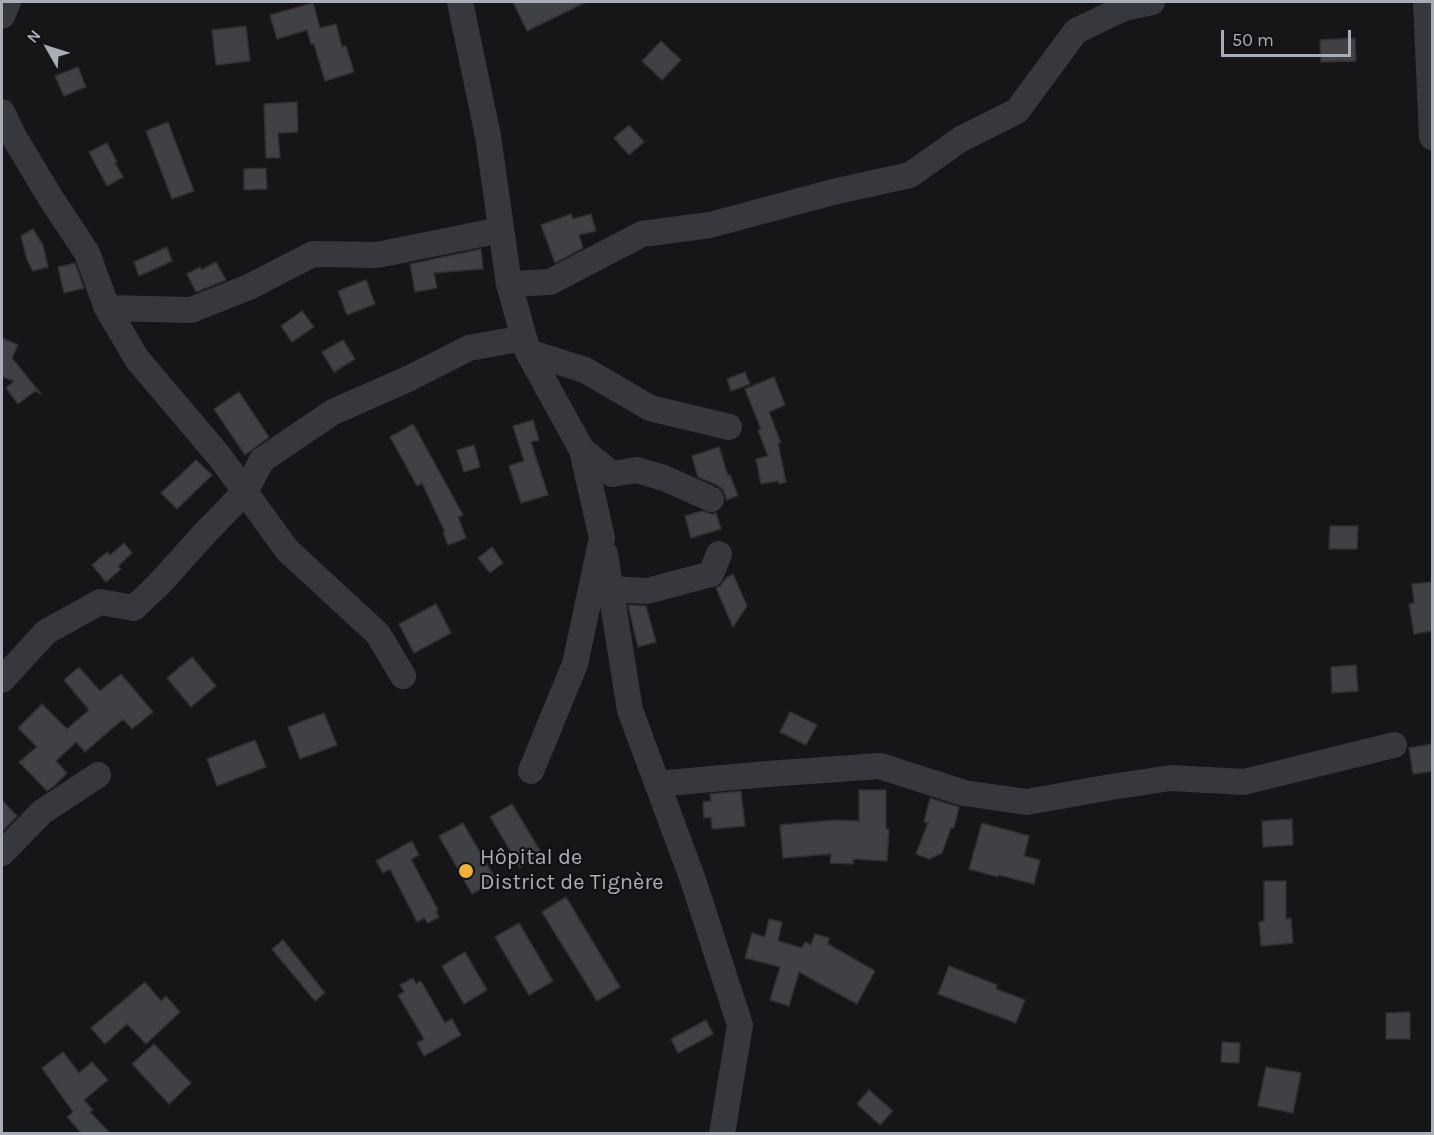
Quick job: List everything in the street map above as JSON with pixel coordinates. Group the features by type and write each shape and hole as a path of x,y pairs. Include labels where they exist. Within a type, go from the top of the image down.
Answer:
{"street":[{"path":"2,16 8,2"},
{"path":"460,2 488,136 509,284 526,345 582,450 602,538 630,711 693,880 740,1025 722,1134"},
{"path":"509,284 550,282 642,234 710,225 833,192 910,175 961,139 1017,111 1076,31 1124,8 1152,2"},
{"path":"1426,2 1432,137"},
{"path":"2,112 14,137 50,197 87,253 107,308 137,359 220,457 287,550 378,634 403,676"},
{"path":"107,308 191,310 249,287 313,254 377,255 501,230"},
{"path":"2,680 46,632 100,602 134,608 246,492 262,460 333,412 410,378 469,348 526,345 585,369 650,408 729,427"},
{"path":"582,450 612,474 638,470 664,478 711,499"},
{"path":"531,771 575,664 602,538"},
{"path":"610,589 647,591 711,574 718,554"},
{"path":"657,784 880,766 964,793 1027,802 1171,778 1244,782 1394,745"},
{"path":"2,853 42,812 98,775"}],"building":[{"path":"513,2 586,2 527,31"},
{"path":"313,3 320,28 336,24 342,47 346,46 354,72 325,81 314,44 311,44 307,30 277,39 270,15"},
{"path":"246,26 250,61 216,65 212,30"},
{"path":"1355,38 1356,61 1321,62 1320,40"},
{"path":"661,41 681,60 662,80 642,61"},
{"path":"78,67 86,87 64,96 55,76"},
{"path":"297,102 298,132 278,133 280,158 266,158 264,104"},
{"path":"168,122 194,191 172,199 146,131"},
{"path":"629,125 644,142 629,155 614,138"},
{"path":"107,143 123,177 107,186 89,152"},
{"path":"266,168 267,189 244,190 244,169"},
{"path":"571,214 573,219 591,214 596,231 579,235 583,248 555,263 541,225"},
{"path":"33,229 43,245 48,267 33,271 27,260 21,236"},
{"path":"167,247 172,261 139,276 134,262"},
{"path":"481,249 483,269 434,273 437,288 415,292 410,264"},
{"path":"216,262 226,280 196,292 187,274"},
{"path":"75,263 84,288 64,293 58,267"},
{"path":"366,280 375,304 347,315 338,291"},
{"path":"302,311 314,327 292,342 281,326"},
{"path":"2,338 18,345 12,358 41,394 35,391 18,404 6,388 14,381 3,377 2,380"},
{"path":"343,340 355,359 334,372 322,352"},
{"path":"745,372 750,384 731,391 727,379"},
{"path":"774,377 785,405 769,412 781,443 778,443 786,482 761,484 756,459 768,456 758,430 761,429 745,389"},
{"path":"239,392 269,437 245,455 214,409"},
{"path":"533,420 539,440 531,442 548,495 521,503 509,466 524,461 513,426"},
{"path":"413,424 463,515 458,517 466,538 448,545 443,533 445,532 422,483 417,486 390,437"},
{"path":"474,445 480,467 464,472 457,450"},
{"path":"719,447 728,476 730,475 738,496 726,500 723,490 717,485 698,477 692,456"},
{"path":"196,460 212,475 177,509 161,493"},
{"path":"702,511 716,513 721,529 691,538 685,516"},
{"path":"1330,526 1358,526 1357,549 1329,549"},
{"path":"124,543 132,553 118,566 121,569 106,582 92,565 107,552 110,555"},
{"path":"492,547 503,563 490,573 478,558"},
{"path":"733,574 747,606 733,627 716,588"},
{"path":"1432,582 1432,631 1414,634 1409,604 1414,603 1412,584"},
{"path":"436,604 451,633 414,653 399,624"},
{"path":"628,605 646,606 656,642 638,647"},
{"path":"192,657 216,686 191,707 167,678"},
{"path":"1356,665 1358,691 1332,693 1331,667"},
{"path":"79,667 100,691 121,674 153,712 132,729 123,719 85,752 76,742 56,761 67,773 47,791 19,762 37,747 18,728 42,704 67,729 89,710 64,680"},
{"path":"790,712 817,725 806,745 780,732"},
{"path":"324,713 337,745 300,759 288,727"},
{"path":"255,740 266,767 217,786 207,759"},
{"path":"1432,744 1432,771 1413,774 1409,748"},
{"path":"859,790 886,790 886,829 889,829 887,861 853,859 853,864 830,863 831,854 783,858 780,825 835,820 859,821"},
{"path":"741,791 745,826 712,829 711,817 704,818 703,802 711,801 710,794"},
{"path":"930,798 959,807 954,828 951,828 942,853 929,859 916,854 928,823 924,822"},
{"path":"2,800 17,816 2,832"},
{"path":"512,804 542,854 520,867 490,817"},
{"path":"1292,819 1293,845 1263,847 1262,821"},
{"path":"463,823 496,880 472,894 439,836"},
{"path":"982,823 1029,836 1024,856 1040,860 1034,884 969,869"},
{"path":"412,841 419,855 411,859 438,910 436,911 439,917 428,923 424,918 417,922 390,869 383,873 376,861"},
{"path":"1264,881 1286,881 1286,919 1291,918 1293,943 1261,946 1259,922 1264,921"},
{"path":"566,897 620,987 597,1001 542,912"},
{"path":"769,919 782,922 778,941 802,948 805,942 811,945 815,934 829,938 828,944 875,971 857,1004 799,972 789,1006 770,1000 780,967 745,958 752,933 765,937"},
{"path":"519,923 553,981 529,995 495,937"},
{"path":"283,940 325,993 315,1001 272,949"},
{"path":"465,952 487,990 464,1004 442,966"},
{"path":"949,966 997,985 996,989 1025,1000 1016,1023 938,994"},
{"path":"413,978 416,984 421,981 445,1023 452,1019 461,1035 424,1056 417,1043 424,1039 398,995 404,992 400,985"},
{"path":"145,982 161,1001 166,996 180,1012 146,1044 127,1024 105,1044 91,1028"},
{"path":"1410,1012 1410,1039 1386,1039 1386,1013"},
{"path":"706,1020 713,1034 678,1053 671,1039"},
{"path":"1222,1042 1240,1043 1239,1063 1221,1062"},
{"path":"154,1044 191,1083 169,1104 132,1064"},
{"path":"63,1052 79,1073 92,1062 108,1080 84,1100 93,1110 90,1112 111,1134 82,1134 67,1117 73,1112 42,1068"},
{"path":"1266,1067 1301,1073 1293,1113 1258,1106"},
{"path":"869,1090 893,1111 880,1125 857,1104"}],"place":[{"name":"Hôpital de District de Tignère","path":"466,871"}]}
